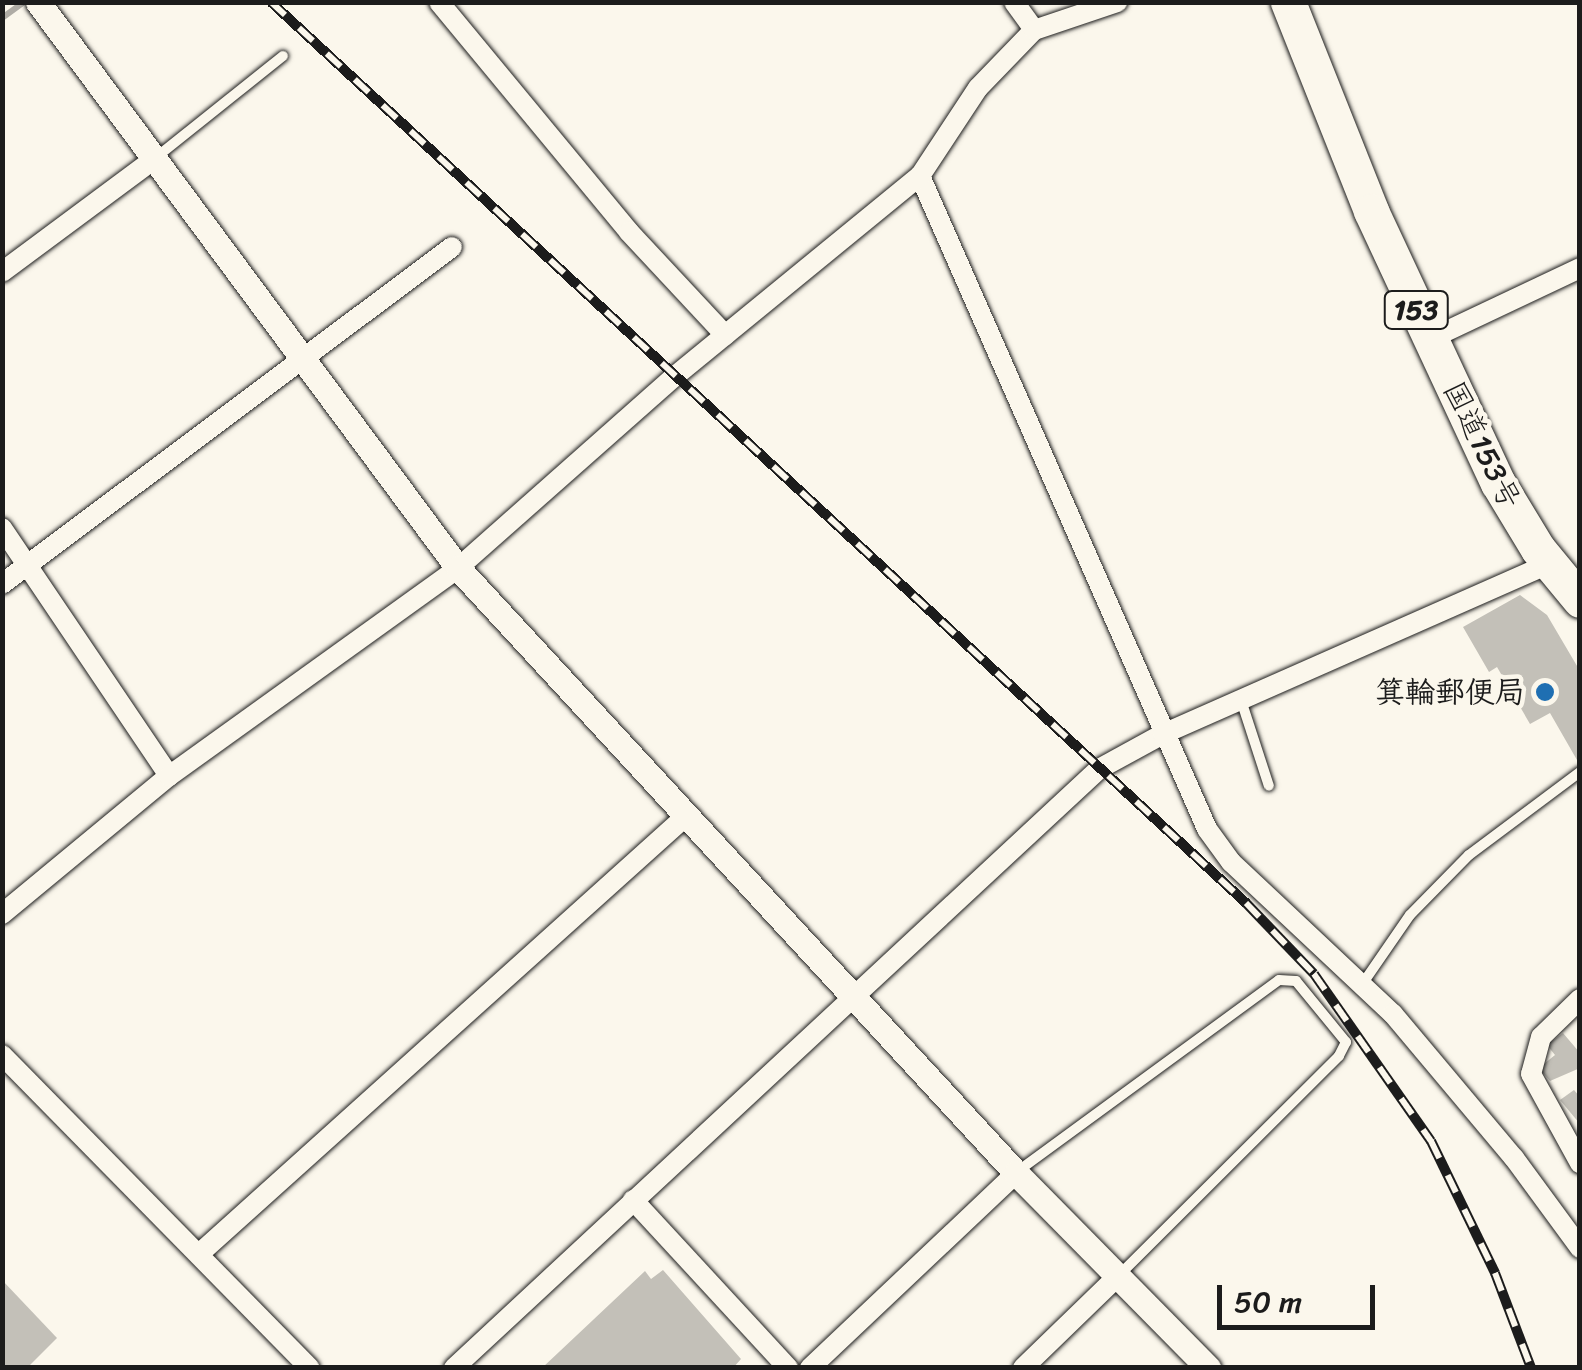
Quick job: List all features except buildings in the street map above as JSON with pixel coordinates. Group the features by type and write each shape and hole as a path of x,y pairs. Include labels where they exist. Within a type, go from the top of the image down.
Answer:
{"highway":[{"name":"国道153号","path":"1288,2 1430,339 1498,484 1579,604"}],"street":[{"path":"439,2 629,232 725,335"},
{"path":"1014,2 1034,30"},
{"path":"2,914 169,776 458,568 725,335 920,176 978,88 1034,30 1117,2"},
{"path":"40,5 458,568 1016,1172 1208,1368"},
{"path":"2,272 154,160"},
{"path":"920,176 1207,829 1231,862 1430,1057 1580,1248"},
{"path":"2,584 452,248"},
{"path":"1430,339 1580,268"},
{"path":"2,528 30,564 169,776"},
{"path":"454,1368 1099,769 1162,734 1549,564"},
{"path":"199,1254 686,816"},
{"path":"1580,999 1541,1037 1531,1074 1580,1163"},
{"path":"2,1055 310,1368"},
{"path":"810,1368 1016,1172"},
{"path":"632,1200 788,1368"},
{"path":"1023,1368 1120,1274"}],"lane":[{"path":"154,160 284,56"},
{"path":"1241,700 1269,786"},
{"path":"1360,988 1410,915 1470,855 1580,772"},
{"path":"1016,1172 1279,980 1296,981 1346,1042 1339,1056 1120,1274"}],"waterway":[{"path":"2,18 24,2"}],"railway":[{"path":"271,2 1246,903 1314,974 1431,1141 1495,1273 1531,1368"}],"place":[{"name":"箕輪郵便局","path":"1545,692"}]}
